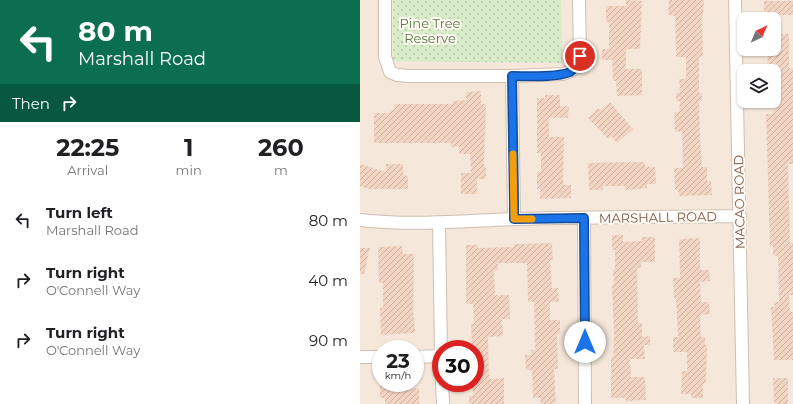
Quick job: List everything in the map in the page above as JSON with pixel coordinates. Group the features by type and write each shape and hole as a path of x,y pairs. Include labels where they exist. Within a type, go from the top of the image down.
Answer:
{"street":[{"path":"385,0 386,64 390,72 397,75 408,76 512,76 563,74 571,71 577,65 580,56 579,0"},
{"name":"MACAO ROAD","path":"735,0 743,404"},
{"path":"512,76 514,219"},
{"name":"MARSHALL ROAD","path":"360,220 380,222 439,223 514,219 740,216"},
{"path":"584,218 585,404"},
{"path":"439,223 441,340"},
{"path":"360,357 372,357"},
{"path":"442,392 443,404"}],"shaded area":[{"path":"360,0 793,0 793,404 360,404"}],"green space":[{"name":"Pine Tree Reserve","path":"393,0 561,0 562,63 393,61"}],"building":[{"path":"626,0 642,1 640,49 626,49 626,69 642,69 642,95 617,96 616,81 613,81 612,60 602,60 602,49 609,49 609,22 606,22 606,6 626,6"},
{"path":"669,0 704,0 702,17 703,56 699,57 699,93 702,93 702,101 699,101 700,136 702,167 707,167 707,181 711,181 712,195 679,196 678,190 675,190 674,168 683,168 682,131 675,132 674,112 679,112 680,101 676,101 676,93 680,93 679,79 686,79 686,57 676,57 675,16 668,15"},
{"path":"764,1 793,1 793,15 781,15 781,12 764,12"},
{"path":"781,34 789,34 789,68 793,68 793,164 788,164 790,243 793,243 793,295 789,295 790,312 793,312 793,360 774,360 771,307 775,307 774,302 779,302 778,256 773,255 773,246 770,246 766,114 773,114 773,109 781,108 781,64 767,64 768,56 781,56"},
{"path":"481,91 481,104 486,104 484,167 486,167 486,179 477,179 477,194 461,194 461,173 471,173 470,154 459,154 459,146 451,147 451,143 374,143 374,113 390,113 390,110 394,110 394,104 453,104 453,101 466,100 466,92"},
{"path":"545,95 560,95 560,106 569,106 568,118 549,118 549,137 564,137 563,185 571,185 571,198 540,199 540,188 537,189 537,172 541,172 541,153 537,153 537,98 545,98"},
{"path":"610,102 633,129 617,143 611,136 608,139 588,118 598,108 601,110"},
{"path":"645,162 645,167 655,167 656,184 647,184 647,188 625,190 625,186 603,186 603,190 589,190 588,163"},
{"path":"360,164 386,172 386,164 403,164 403,175 408,176 408,189 369,189 360,186"},
{"path":"612,235 623,235 623,242 642,241 642,237 655,237 655,262 641,262 641,268 637,268 638,323 642,323 642,337 650,336 650,345 644,345 645,359 630,359 631,377 645,377 646,400 626,401 626,398 611,398 611,357 613,357 614,337 612,285 614,285 613,270 615,270 615,250 612,250"},
{"path":"700,238 700,270 709,270 710,281 700,282 701,302 709,302 710,314 700,315 701,337 705,337 705,345 707,345 706,383 703,383 703,398 691,398 691,394 681,394 682,371 687,371 687,352 673,352 673,337 678,337 676,298 674,298 673,278 680,278 679,239"},
{"path":"552,243 553,260 550,260 552,288 558,288 559,302 550,302 550,320 560,320 560,334 557,334 558,369 554,369 556,404 541,404 540,398 533,398 532,370 526,370 525,355 531,355 531,350 535,350 534,302 528,302 527,263 498,263 498,270 494,270 495,295 509,295 510,319 502,319 503,336 488,337 489,379 504,378 504,404 469,404 469,396 473,396 473,392 484,392 484,340 472,340 471,324 474,324 473,304 466,304 466,245 478,245 478,248 514,247 514,244"},
{"path":"402,246 403,254 414,254 413,317 415,333 381,335 380,308 383,308 383,283 379,283 378,247"},
{"path":"360,248 370,248 364,274 360,274"},
{"path":"773,378 788,378 788,404 774,404"},
{"path":"380,392 419,392 419,404 385,404 385,398 380,398"}],"slow traffic":[{"path":"513,154 514,219 532,219"}],"route":[{"path":"580,56 577,65 571,71 563,74 512,76 514,219 584,218 585,342"}]}
